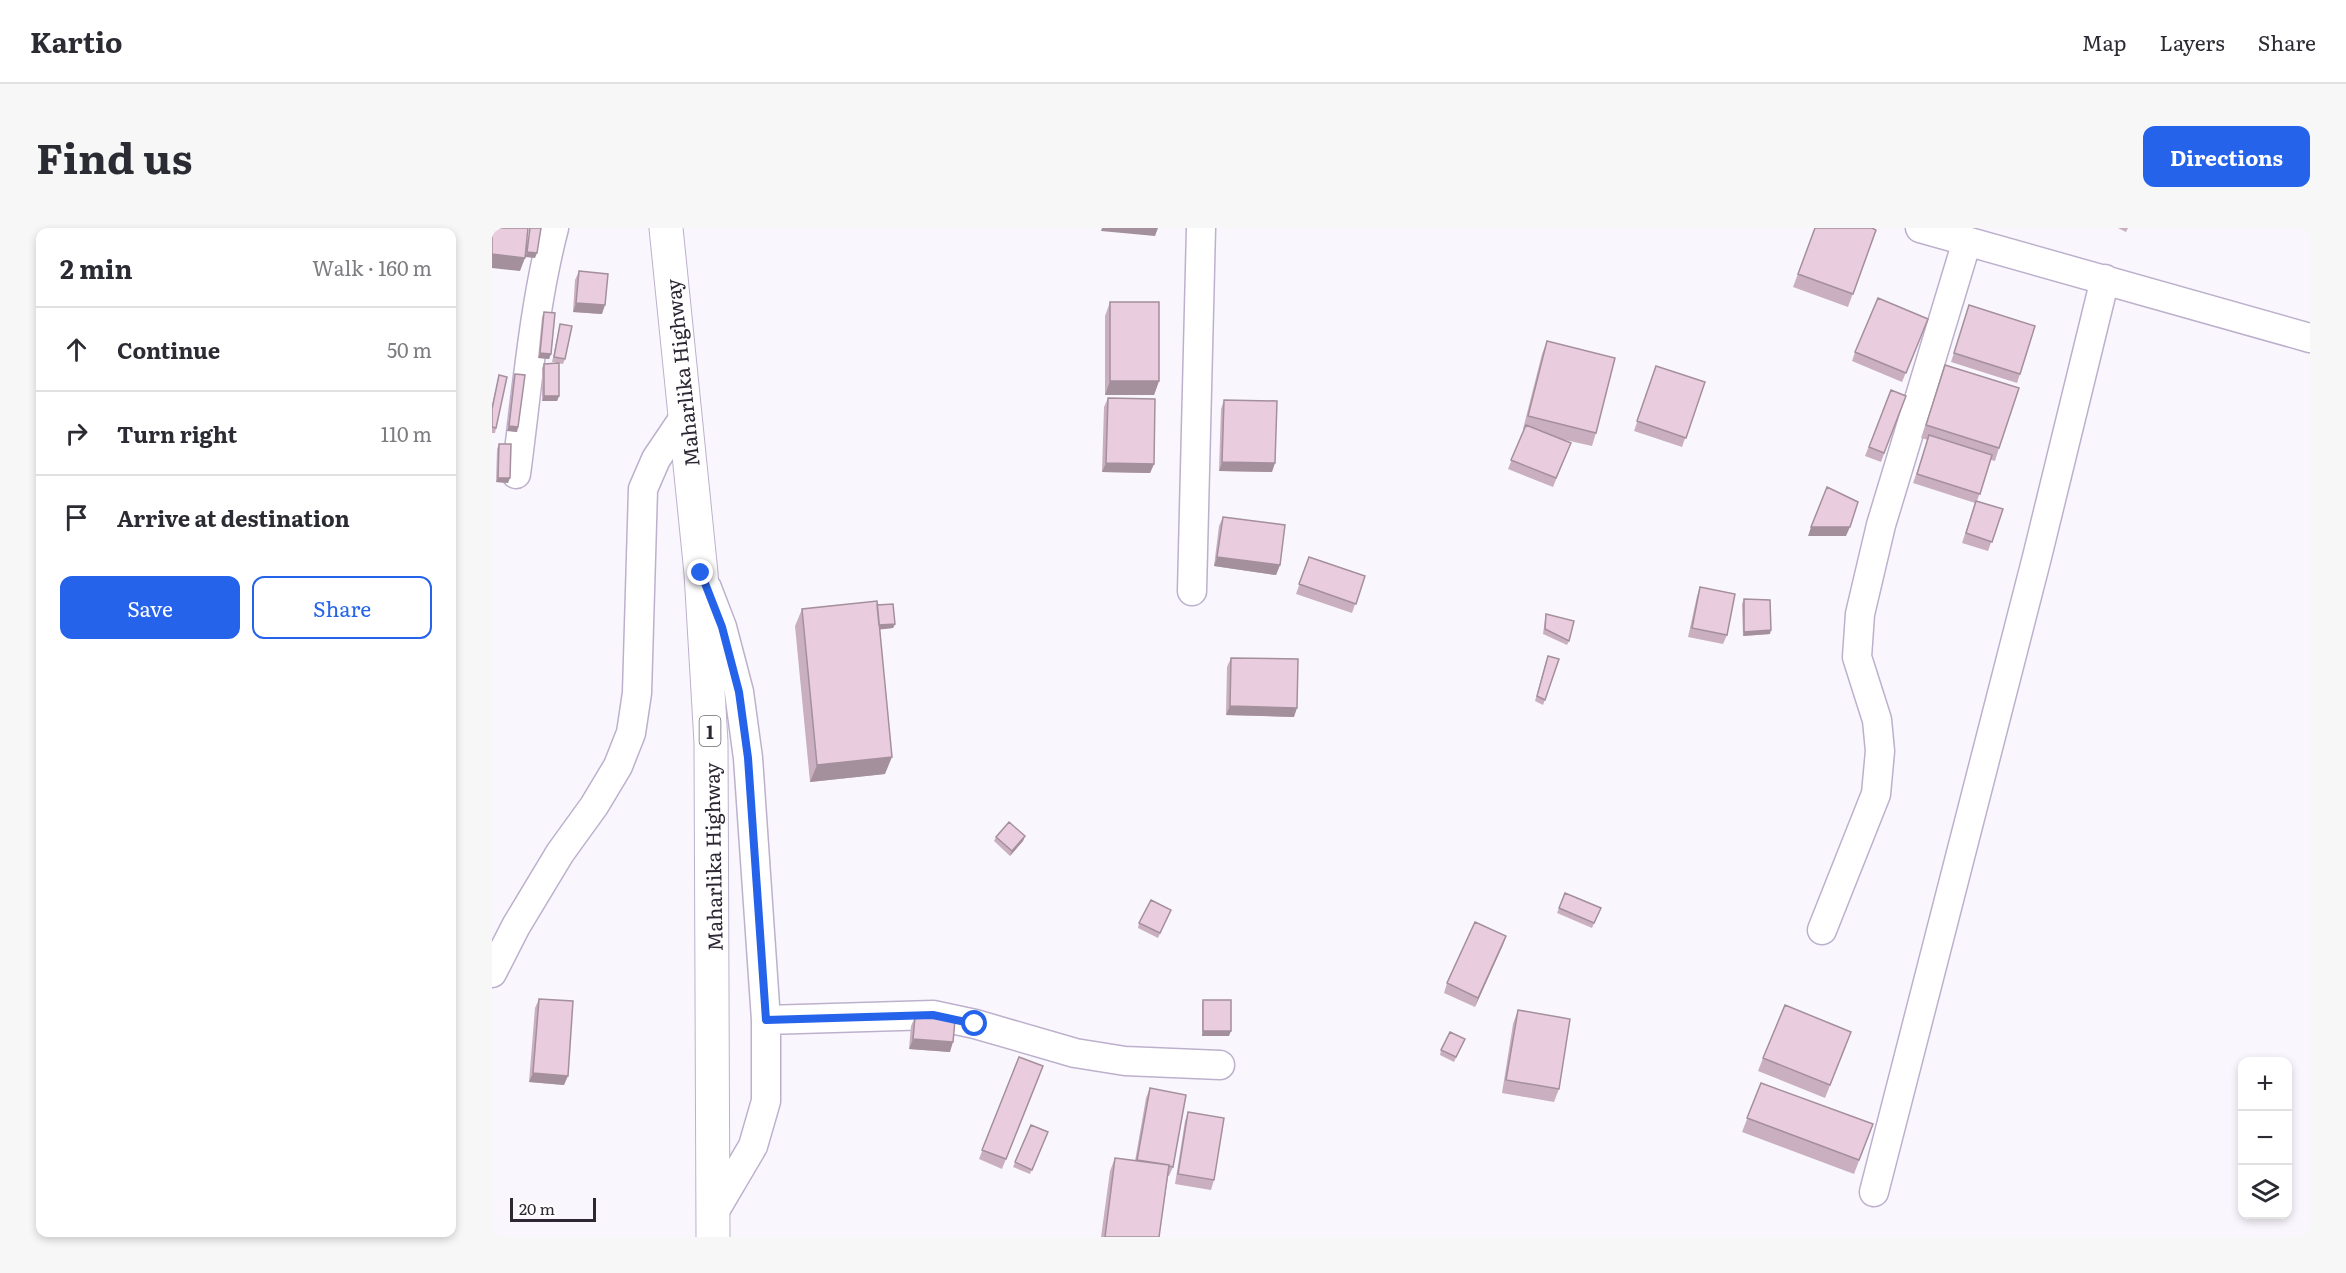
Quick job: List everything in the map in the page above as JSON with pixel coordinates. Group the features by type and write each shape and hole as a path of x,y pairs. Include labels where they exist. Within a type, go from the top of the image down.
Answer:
{"highway":[{"name":"Maharlika Highway","path":"666,228 701,573 711,742 713,1226"}],"street":[{"path":"516,474 527,375 539,297 554,228"},
{"path":"1192,591 1201,228"},
{"path":"1920,228 2310,338"},
{"path":"1822,930 1876,795 1880,750 1877,720 1857,657 1860,614 1881,525 1967,241"},
{"path":"1874,1192 2037,557 2105,279"},
{"path":"492,973 516,926 618,766 631,733 637,693 643,489 656,459 685,416"},
{"path":"701,573 722,627 739,692 748,758 766,1020 766,1101 753,1146 713,1226"},
{"path":"766,1020 933,1015 975,1024 1075,1053 1125,1061 1220,1065"}],"building":[{"path":"492,228 528,228 525,258 492,254"},
{"path":"530,228 541,228 537,253 527,252"},
{"path":"1815,228 1872,228 1876,230 1853,294 1798,274"},
{"path":"579,271 608,274 605,305 576,303"},
{"path":"1878,298 1928,319 1906,373 1855,352"},
{"path":"1110,302 1159,302 1159,381 1110,381"},
{"path":"1969,305 2035,326 2020,374 1954,353"},
{"path":"544,312 555,313 551,354 540,353"},
{"path":"560,324 572,326 565,359 554,357"},
{"path":"1547,341 1615,358 1596,433 1528,416"},
{"path":"559,363 559,396 544,396 544,364"},
{"path":"1945,365 2019,388 1999,448 1926,425"},
{"path":"1656,366 1705,382 1686,438 1637,421"},
{"path":"515,374 525,375 518,427 509,426"},
{"path":"499,375 507,377 496,428 492,427 492,409"},
{"path":"1891,390 1906,396 1884,453 1869,447"},
{"path":"1108,398 1155,399 1154,464 1106,463"},
{"path":"1224,400 1277,401 1275,463 1222,462"},
{"path":"1526,425 1571,443 1556,478 1511,460"},
{"path":"1929,435 1992,455 1980,494 1917,474"},
{"path":"499,444 511,444 510,478 498,478"},
{"path":"1827,487 1858,502 1850,527 1811,527"},
{"path":"1976,501 2003,509 1992,542 1966,533"},
{"path":"1223,517 1285,525 1280,565 1217,557"},
{"path":"1309,557 1365,576 1356,604 1299,584"},
{"path":"1700,587 1735,594 1727,635 1692,628"},
{"path":"1744,599 1770,600 1771,630 1744,632"},
{"path":"877,601 892,757 817,765 802,609"},
{"path":"893,604 895,624 879,625 877,605"},
{"path":"1546,614 1574,621 1569,641 1545,629"},
{"path":"1548,656 1559,659 1545,700 1537,696"},
{"path":"1231,658 1298,659 1297,708 1230,706"},
{"path":"1009,822 1025,836 1012,851 996,837"},
{"path":"1565,893 1601,908 1594,923 1559,908"},
{"path":"1151,900 1171,910 1160,933 1139,923"},
{"path":"1475,922 1506,936 1478,998 1447,983"},
{"path":"539,999 573,1001 568,1076 533,1073"},
{"path":"1203,1000 1231,1000 1231,1031 1203,1031"},
{"path":"1785,1005 1851,1032 1830,1085 1763,1058"},
{"path":"1518,1010 1570,1019 1559,1089 1506,1080"},
{"path":"915,1017 955,1020 953,1042 913,1039"},
{"path":"1450,1032 1465,1039 1456,1057 1441,1050"},
{"path":"1019,1057 1043,1066 1006,1159 982,1150"},
{"path":"1761,1083 1873,1124 1859,1160 1747,1118"},
{"path":"1150,1088 1186,1095 1173,1167 1137,1160"},
{"path":"1188,1112 1224,1118 1214,1180 1178,1174"},
{"path":"1031,1125 1048,1132 1032,1170 1015,1162"},
{"path":"1115,1158 1169,1165 1159,1237 1105,1237"}],"route":[{"path":"701,573 722,627 739,692 748,758 766,1020 933,1015 975,1024"}]}
